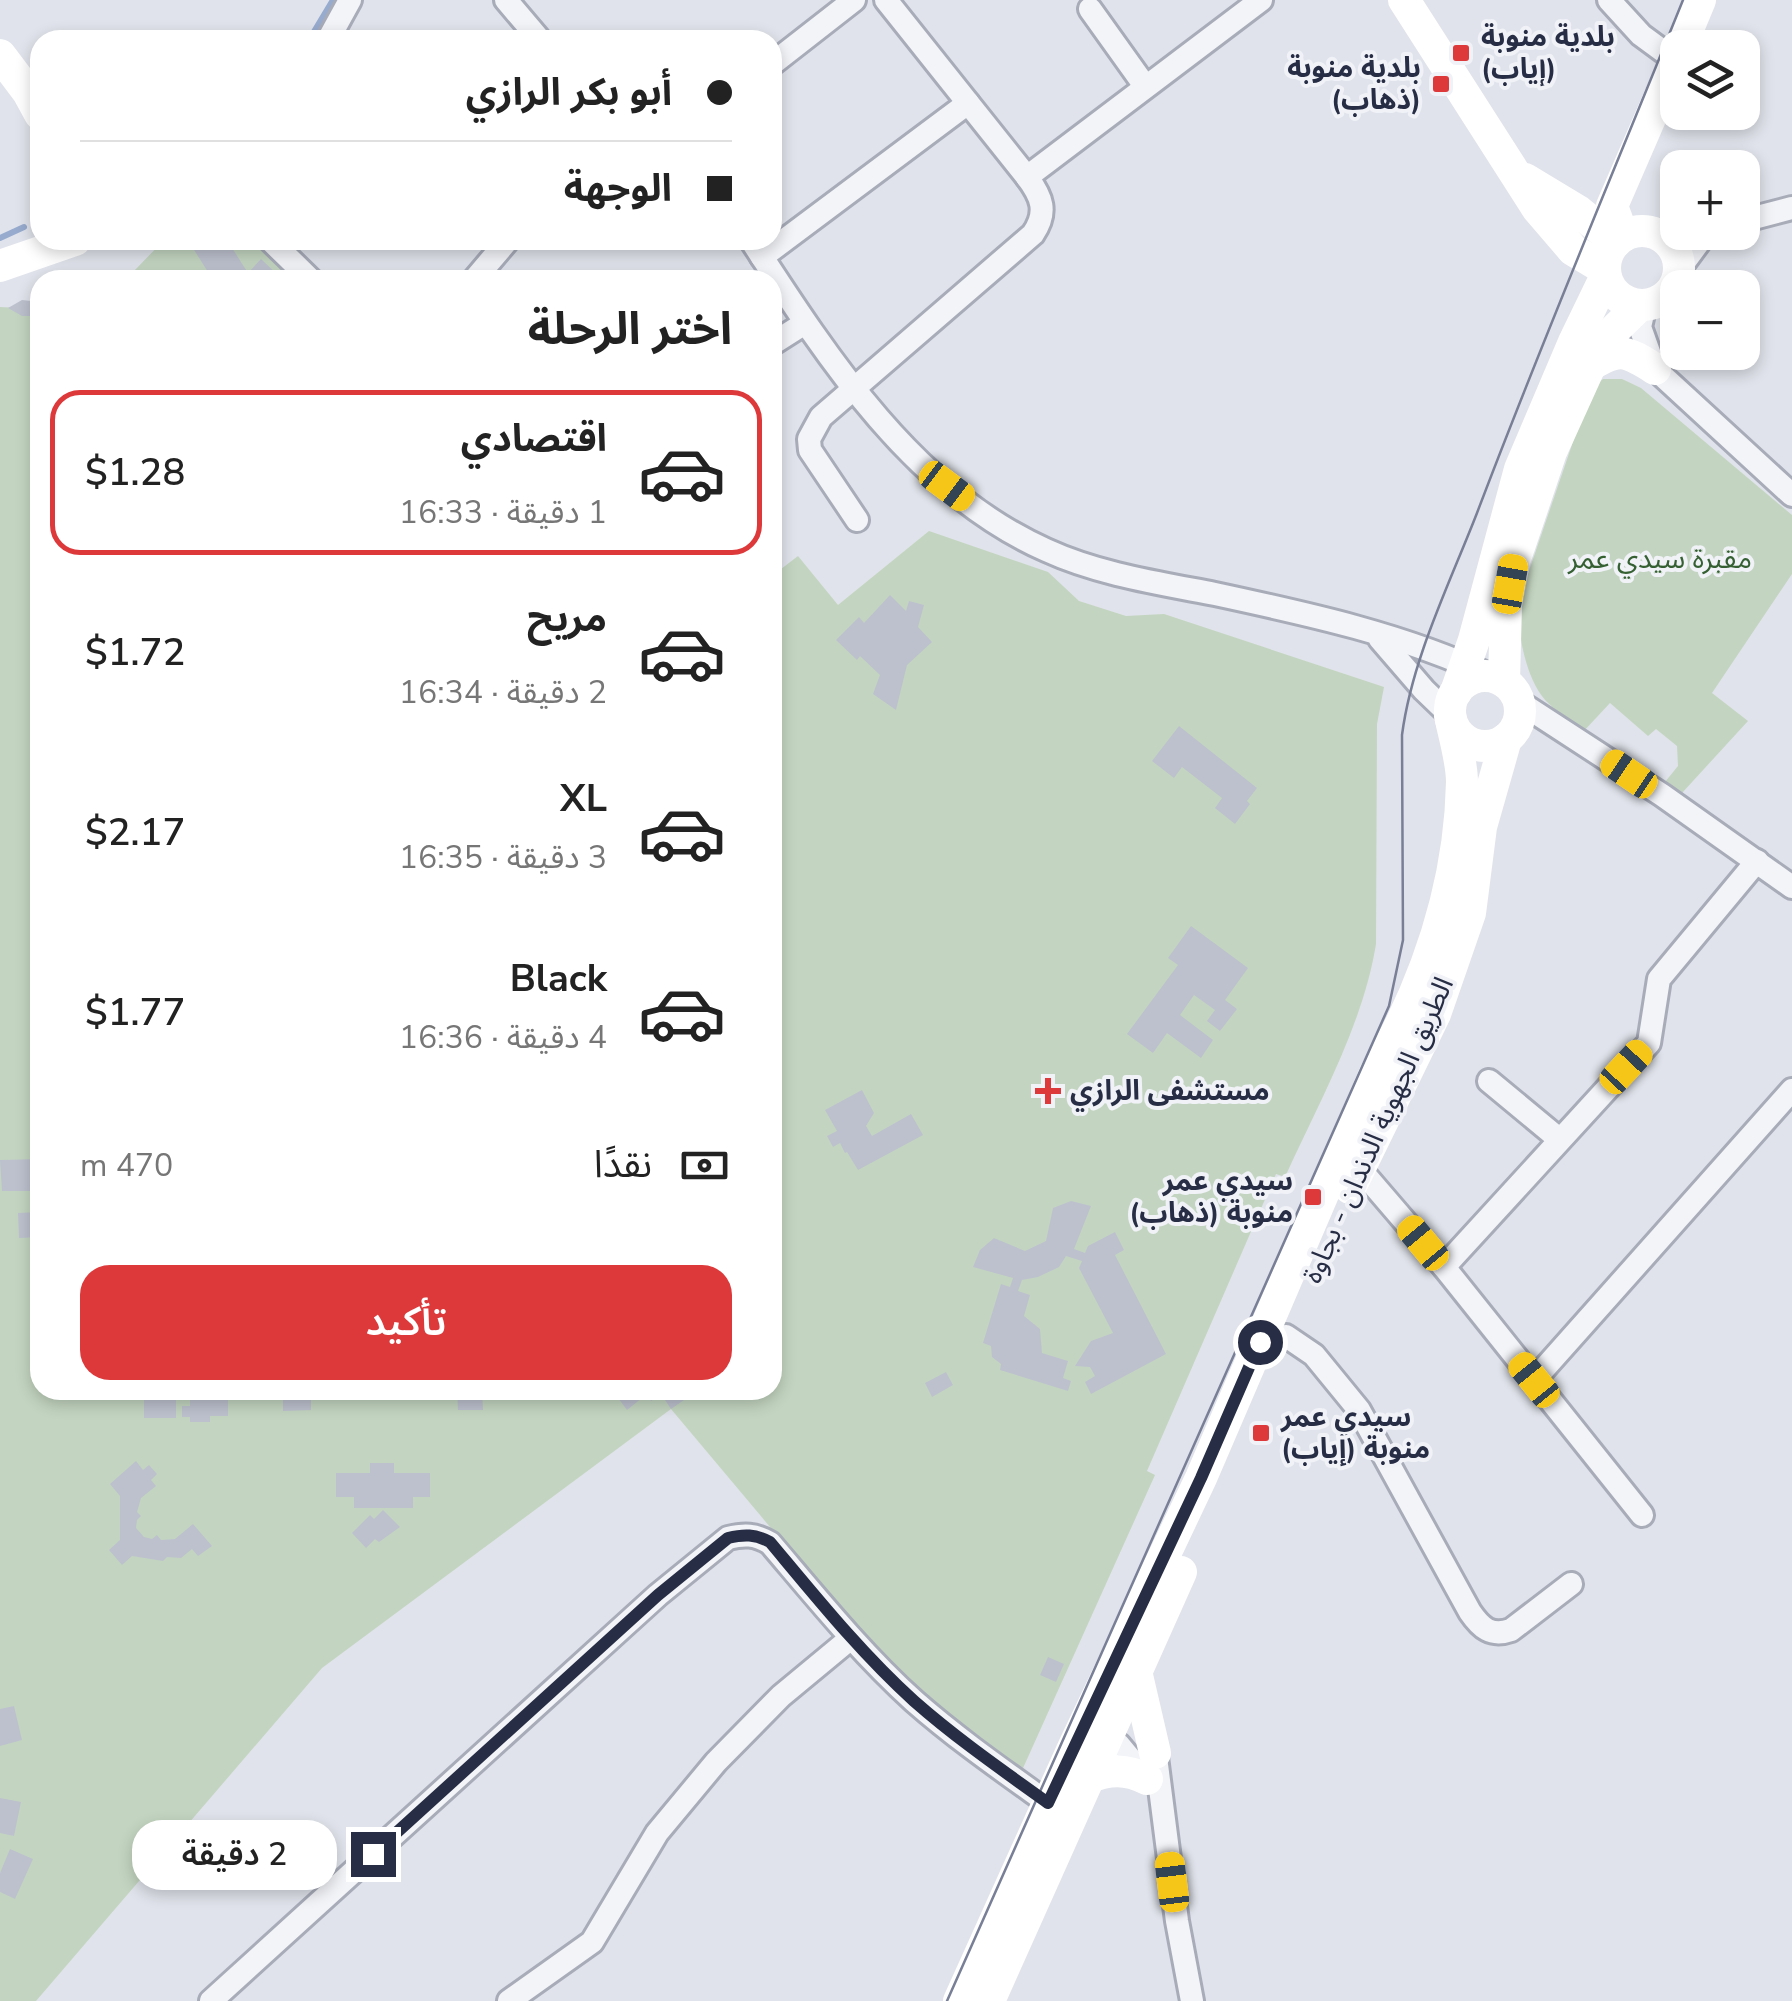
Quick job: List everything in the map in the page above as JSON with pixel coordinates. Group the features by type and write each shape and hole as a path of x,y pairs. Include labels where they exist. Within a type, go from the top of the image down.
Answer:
{"main road":[{"path":"1404,0 1507,165 1559,238 1579,255 1612,246 1641,231 1660,243"},
{"name":"الطريق الجهوية الدندان - بجاوة","path":"1688,30 1700,0"},
{"path":"0,40 30,72"},
{"path":"0,55 30,96"},
{"name":"الطريق الجهوية الدندان - بجاوة","path":"988,2001 1088,1778 1100,1720 1201,1478 1350,1162 1434,1014 1470,914 1482,827 1488,700 1474,640 1520,469 1612,246 1630,160 1660,94"},
{"path":"1630,160 1631,193 1637,214 1660,239"},
{"path":"1507,165 1578,212 1612,246 1615,293 1630,304 1642,305 1666,297 1673,289 1668,250"},
{"path":"0,266 43,250"},
{"name":"الطريق الجهوية الدندان - بجاوة","path":"960,2001 1048,1803 1136,1671 1286,1336 1350,1162 1375,1074 1407,1016 1433,954 1448,890 1462,779 1488,700 1514,562 1550,452 1600,344 1642,305"},
{"path":"1587,367 1612,353 1625,352 1656,368"},
{"path":"1088,1778 1123,1770 1155,1779 1136,1671"}],"street":[{"path":"334,30 350,0"},
{"path":"506,0 532,30"},
{"path":"782,56 854,0"},
{"path":"856,520 810,450 809,439 821,417 1033,234 1042,207 1040,195 1027,177 886,0"},
{"path":"1027,177 1261,0"},
{"path":"1609,0 1641,35 1660,45"},
{"path":"1090,10 1146,86"},
{"path":"782,230 968,103"},
{"path":"1760,216 1792,208"},
{"path":"280,250 301,270"},
{"path":"482,270 500,250"},
{"path":"782,288 855,390 913,455 996,522 1046,550 1133,577 1300,612 1374,634 1526,722 1549,721 1792,886"},
{"path":"1642,305 1640,326 1656,368 1792,494"},
{"path":"782,338 805,323"},
{"path":"1374,634 1424,690 1488,700"},
{"path":"1444,1268 1649,1043 1659,979 1757,861"},
{"path":"1489,1081 1559,1139"},
{"path":"1534,1380 1792,1090"},
{"path":"1350,1162 1444,1268 1642,1514"},
{"path":"1286,1336 1314,1355 1359,1410 1470,1612 1484,1629 1502,1633 1511,1630 1571,1584"},
{"path":"211,2001 658,1595 728,1538 750,1534 770,1542 850,1638 951,1732 1048,1803"},
{"path":"509,2001 592,1942 647,1848 716,1762 781,1696 850,1638"},
{"path":"1100,1720 1155,1779 1192,2001"}],"green space":[{"path":"154,250 262,250 283,270 135,270"},
{"name":"مستشفى الرازي","path":"0,307 30,308 30,1400 782,1400 782,568 798,556 838,605 929,531 1048,572 1079,601 1126,616 1164,614 1384,687 1377,724 1376,944 1361,1004 1285,1177 1276,1174 1147,1471 1155,1475 1019,1777 924,1697 817,1583 671,1409 322,1668 36,2001 0,2001"},
{"name":"مقبرة سيدي عمر","path":"1603,379 1622,379 1641,388 1792,515 1792,574 1712,693 1748,721 1682,793 1665,782 1678,766 1677,746 1656,729 1648,736 1610,703 1582,733 1539,691 1521,641 1518,603 1591,389"}],"building":[{"path":"194,250 233,250 246,270 207,270"},
{"path":"261,259 273,270 251,270"},
{"path":"22,300 30,301 30,316 22,316 8,308"},
{"path":"890,595 906,611 909,601 924,605 918,627 932,642 907,665 896,710 873,694 880,675 836,640 859,617 864,623"},
{"path":"1179,726 1257,788 1235,824 1215,808 1222,798 1182,767 1174,778 1152,761"},
{"path":"1191,926 1248,968 1225,1000 1237,1009 1220,1031 1207,1021 1215,1010 1194,995 1180,1015 1213,1040 1201,1058 1167,1033 1153,1053 1127,1034 1178,965 1168,958"},
{"path":"862,1090 874,1113 866,1126 872,1136 911,1114 923,1135 858,1170 840,1143 833,1147 827,1136 837,1131 825,1110"},
{"path":"30,1159 30,1191 2,1191 0,1160"},
{"path":"1071,1201 1091,1206 1074,1249 1085,1253 1088,1246 1115,1232 1124,1250 1115,1255 1166,1354 1091,1394 1085,1382 1095,1376 1090,1367 1075,1366 1091,1341 1113,1333 1079,1268 1082,1261 1066,1256 1059,1267 1022,1280 1018,1291 1030,1295 1024,1316 1040,1329 1042,1353 1068,1361 1063,1378 1071,1381 1068,1391 1000,1370 1001,1364 992,1357 991,1346 983,1343 1001,1284 1010,1287 1013,1278 973,1267 980,1250 994,1238 1025,1251 1046,1241 1053,1208"},
{"path":"30,1212 30,1237 19,1238 18,1213"},
{"path":"946,1372 953,1385 932,1397 925,1383"},
{"path":"144,1400 176,1400 176,1418 144,1418"},
{"path":"190,1400 228,1400 228,1416 210,1416 210,1422 190,1422 190,1417 182,1417 182,1406 190,1406"},
{"path":"283,1400 311,1400 311,1410 283,1411"},
{"path":"458,1400 482,1400 483,1410 458,1410"},
{"path":"620,1400 640,1400 627,1410"},
{"path":"665,1400 684,1400 671,1409"},
{"path":"136,1461 143,1470 149,1465 157,1474 151,1480 156,1486 141,1498 137,1512 141,1516 136,1528 144,1537 175,1539 193,1524 212,1546 198,1556 192,1549 181,1558 167,1557 163,1561 132,1556 122,1565 109,1550 120,1540 120,1496 110,1484"},
{"path":"370,1463 394,1463 394,1473 430,1473 430,1497 413,1497 413,1508 354,1508 354,1497 336,1497 336,1473 370,1473"},
{"path":"383,1510 400,1527 366,1548 352,1533 370,1515 374,1519"},
{"path":"1048,1657 1064,1664 1056,1682 1040,1675"},
{"path":"14,1706 22,1740 0,1746 0,1709"},
{"path":"0,1798 21,1802 14,1836 0,1833"},
{"path":"10,1849 33,1859 15,1899 0,1892 0,1873"}],"waterway":[{"path":"315,30 333,0"},
{"path":"0,238 24,227"}],"tram line":[{"path":"947,2001 1389,1006 1403,940 1402,735 1414,678 1527,384 1683,0"}],"place":[{"name":"بلدية منوبة (إياب)","path":"1461,53"},
{"name":"بلدية منوبة (ذهاب)","path":"1441,84"},
{"name":"مستشفى الرازي","path":"1048,1091"},
{"name":"سيدي عمر منوبة (ذهاب)","path":"1313,1197"},
{"name":"سيدي عمر منوبة (إياب)","path":"1261,1433"}],"route":[{"path":"373,1854 658,1595 728,1538 750,1534 770,1542 850,1638 913,1700 1048,1803 1201,1478 1260,1342"}]}
